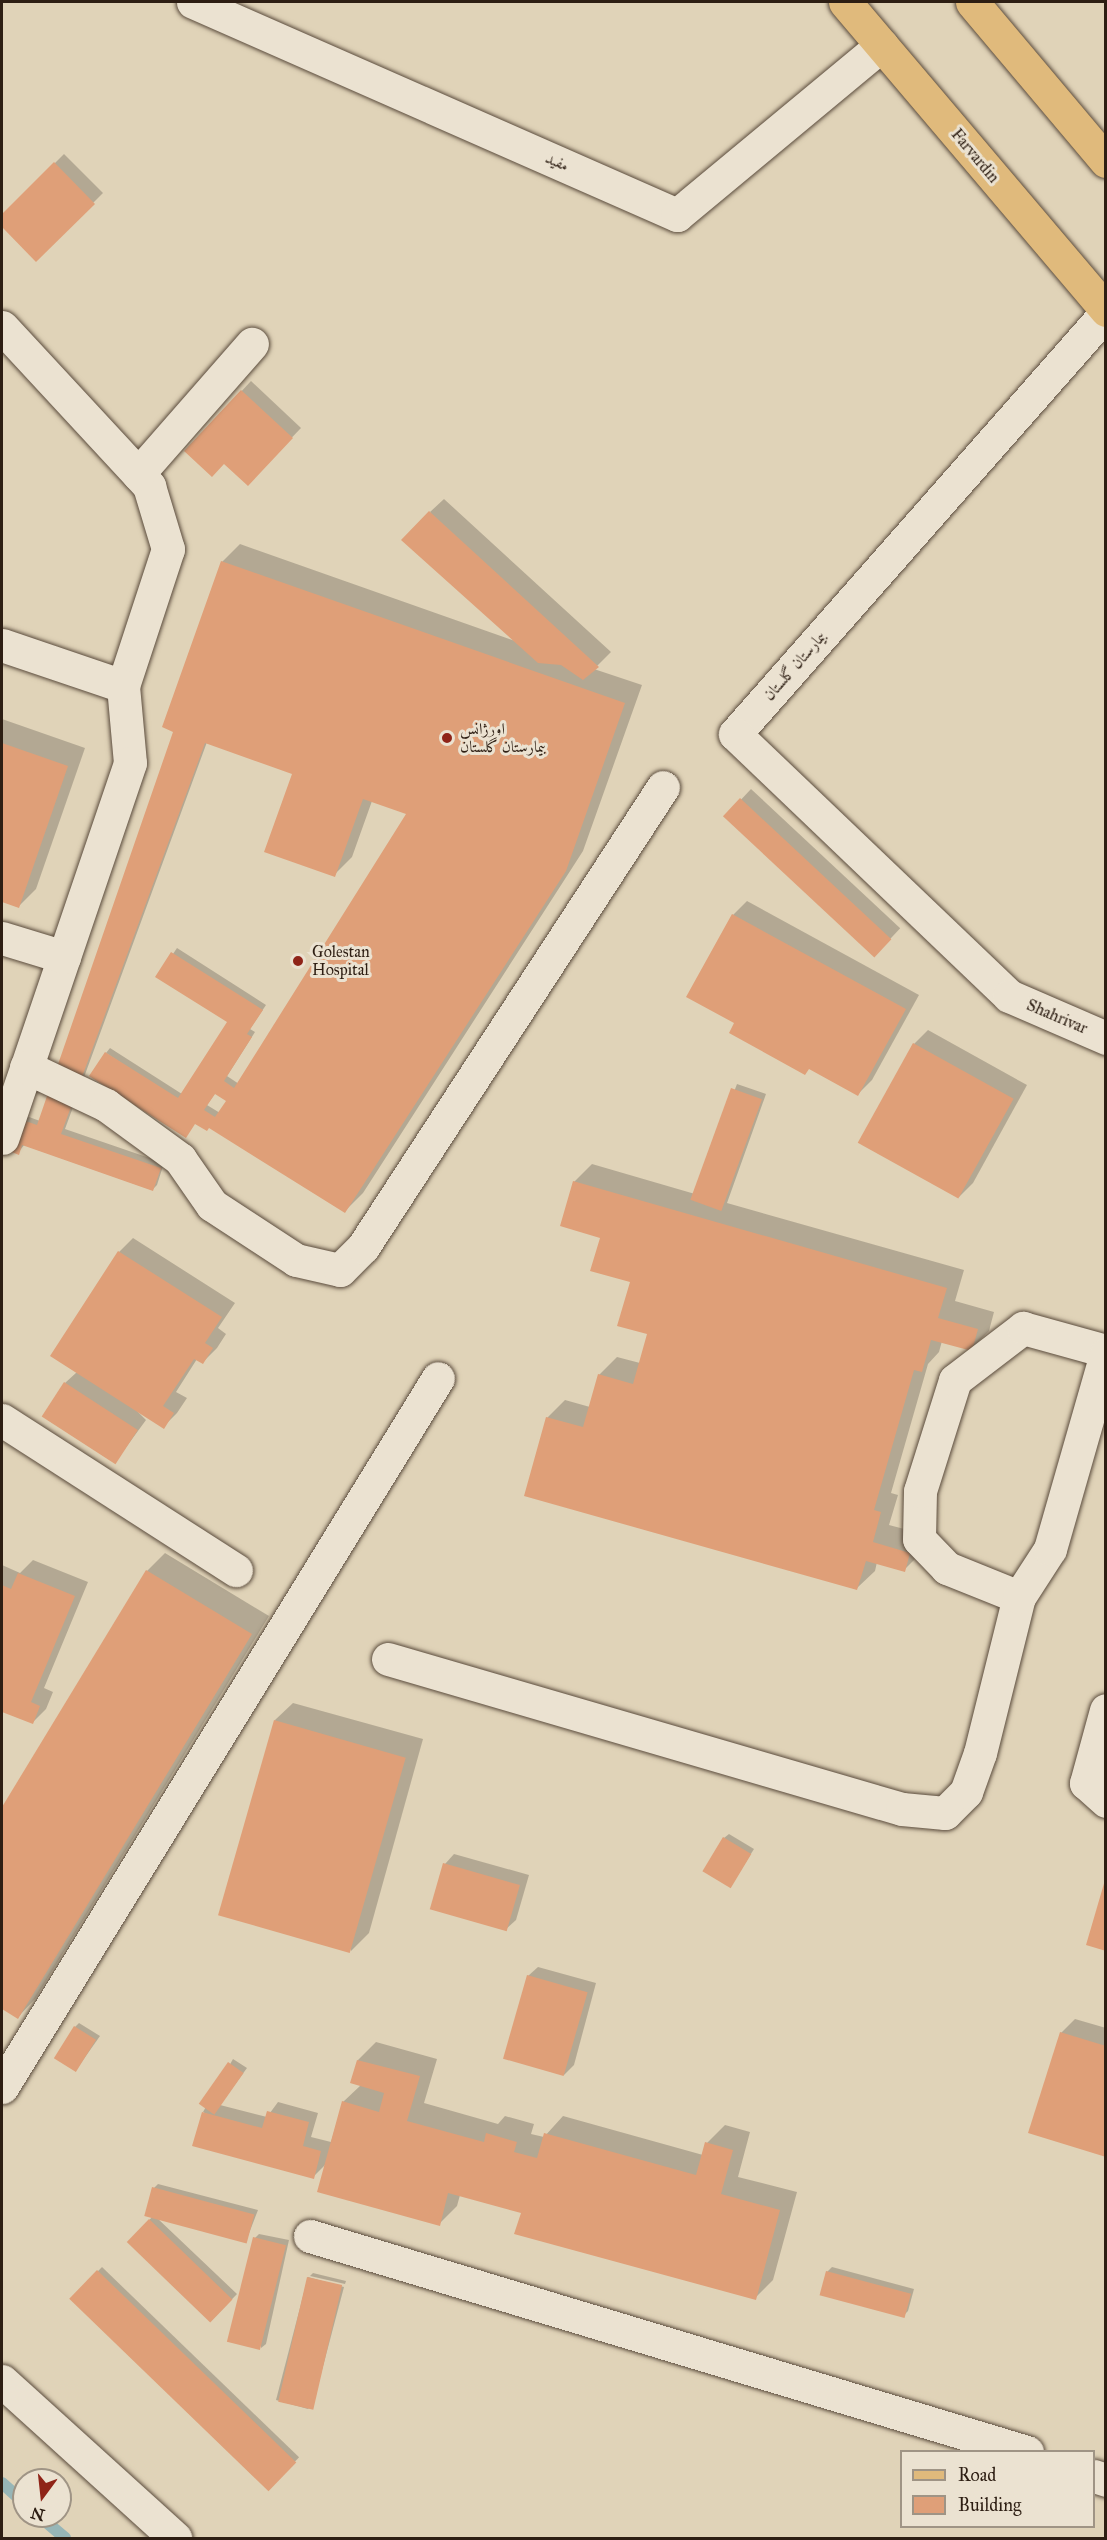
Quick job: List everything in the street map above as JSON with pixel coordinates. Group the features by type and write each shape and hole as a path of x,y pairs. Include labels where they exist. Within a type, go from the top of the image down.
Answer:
{"main road":[{"name":"Farvardin","path":"845,2 1106,312"},
{"path":"972,2 1106,161"}],"street":[{"name":"مفید","path":"194,2 677,215 882,45"},
{"name":"بیمارستان گلستان","path":"1008,996 735,734 1106,312"},
{"path":"2,327 149,486 168,549 123,686 130,763 26,1066 8,1096 2,1138"},
{"path":"138,474 252,344"},
{"path":"2,645 123,686"},
{"path":"26,1066 106,1105 180,1159 212,1205 277,1248 296,1260 340,1270 363,1247 663,787"},
{"path":"2,938 63,957"},
{"name":"Shahrivar","path":"1008,996 1106,1038"},
{"path":"388,1659 902,1809 945,1814 966,1792 980,1753 1019,1597 1050,1549 1106,1353 1023,1328 955,1380 921,1491 919,1539 947,1568 1019,1597"},
{"path":"2,2087 438,1378"},
{"path":"2,1420 236,1570"},
{"path":"1106,1710 1086,1783 1106,1801"},
{"path":"310,2236 1024,2450"},
{"path":"2,2381 175,2538"}],"building":[{"path":"54,162 95,204 36,262 2,227 2,214"},
{"path":"241,390 293,438 248,486 224,464 212,477 184,451"},
{"path":"429,511 599,667 583,680 561,665 538,663 401,540"},
{"path":"221,561 625,703 566,871 345,1213 209,1128 207,1131 195,1124 186,1138 89,1076 105,1052 178,1098 227,1022 155,977 171,952 263,1010 247,1034 252,1037 224,1081 234,1088 406,814 363,799 335,877 264,852 292,774 205,743 61,1134 161,1168 153,1191 22,1145 19,1155 2,1148 2,1113 37,1125 173,732 162,727","holes":["215,1094 226,1101 215,1117 204,1110"]},
{"path":"2,743 68,766 19,908 2,902"},
{"path":"740,798 891,939 874,957 723,816"},
{"path":"732,914 906,1009 858,1096 809,1069 805,1075 729,1033 734,1023 686,997"},
{"path":"913,1043 1014,1099 958,1198 858,1143"},
{"path":"731,1088 762,1099 721,1211 690,1200"},
{"path":"573,1181 947,1288 938,1318 978,1329 972,1351 931,1340 922,1372 914,1370 874,1510 881,1512 873,1542 910,1553 905,1572 866,1561 857,1590 524,1496 546,1417 583,1427 598,1374 633,1384 647,1334 617,1326 630,1282 590,1271 600,1238 560,1226"},
{"path":"118,1251 222,1317 205,1343 213,1348 203,1364 194,1359 163,1406 174,1413 164,1429 50,1356"},
{"path":"64,1382 138,1430 115,1464 42,1416"},
{"path":"146,1570 252,1634 18,2019 2,2009 2,1807"},
{"path":"18,1573 75,1596 31,1702 40,1706 33,1724 2,1712 2,1585 11,1589"},
{"path":"274,1720 406,1758 350,1953 218,1915"},
{"path":"723,1837 751,1854 731,1888 702,1871"},
{"path":"443,1863 520,1885 507,1931 430,1909"},
{"path":"1106,1880 1106,1951 1086,1945"},
{"path":"527,1975 588,1992 564,2076 503,2059"},
{"path":"74,2026 96,2040 76,2072 54,2058"},
{"path":"1060,2032 1106,2046 1106,2157 1028,2133"},
{"path":"357,2060 420,2076 407,2121 484,2142 486,2133 517,2142 514,2152 537,2158 544,2133 696,2175 705,2142 733,2150 721,2194 780,2210 756,2300 514,2234 521,2213 448,2193 440,2226 317,2192 342,2101 379,2112 384,2093 350,2083"},
{"path":"228,2062 244,2073 214,2115 199,2104"},
{"path":"267,2111 309,2122 303,2146 321,2151 314,2179 192,2146 202,2112 262,2128"},
{"path":"152,2187 254,2214 247,2243 144,2216"},
{"path":"149,2219 232,2300 210,2323 127,2242"},
{"path":"253,2237 286,2245 260,2350 227,2342"},
{"path":"97,2270 296,2462 268,2491 69,2299"},
{"path":"826,2271 911,2294 905,2318 820,2295"},
{"path":"307,2277 342,2285 313,2410 278,2402"}],"waterway":[{"path":"2,2483 12,2492"},
{"path":"53,2528 65,2538"}],"place":[{"name":"اورژانس بیمارستان گلستان","path":"447,738"},
{"name":"Golestan Hospital","path":"298,961"}]}
